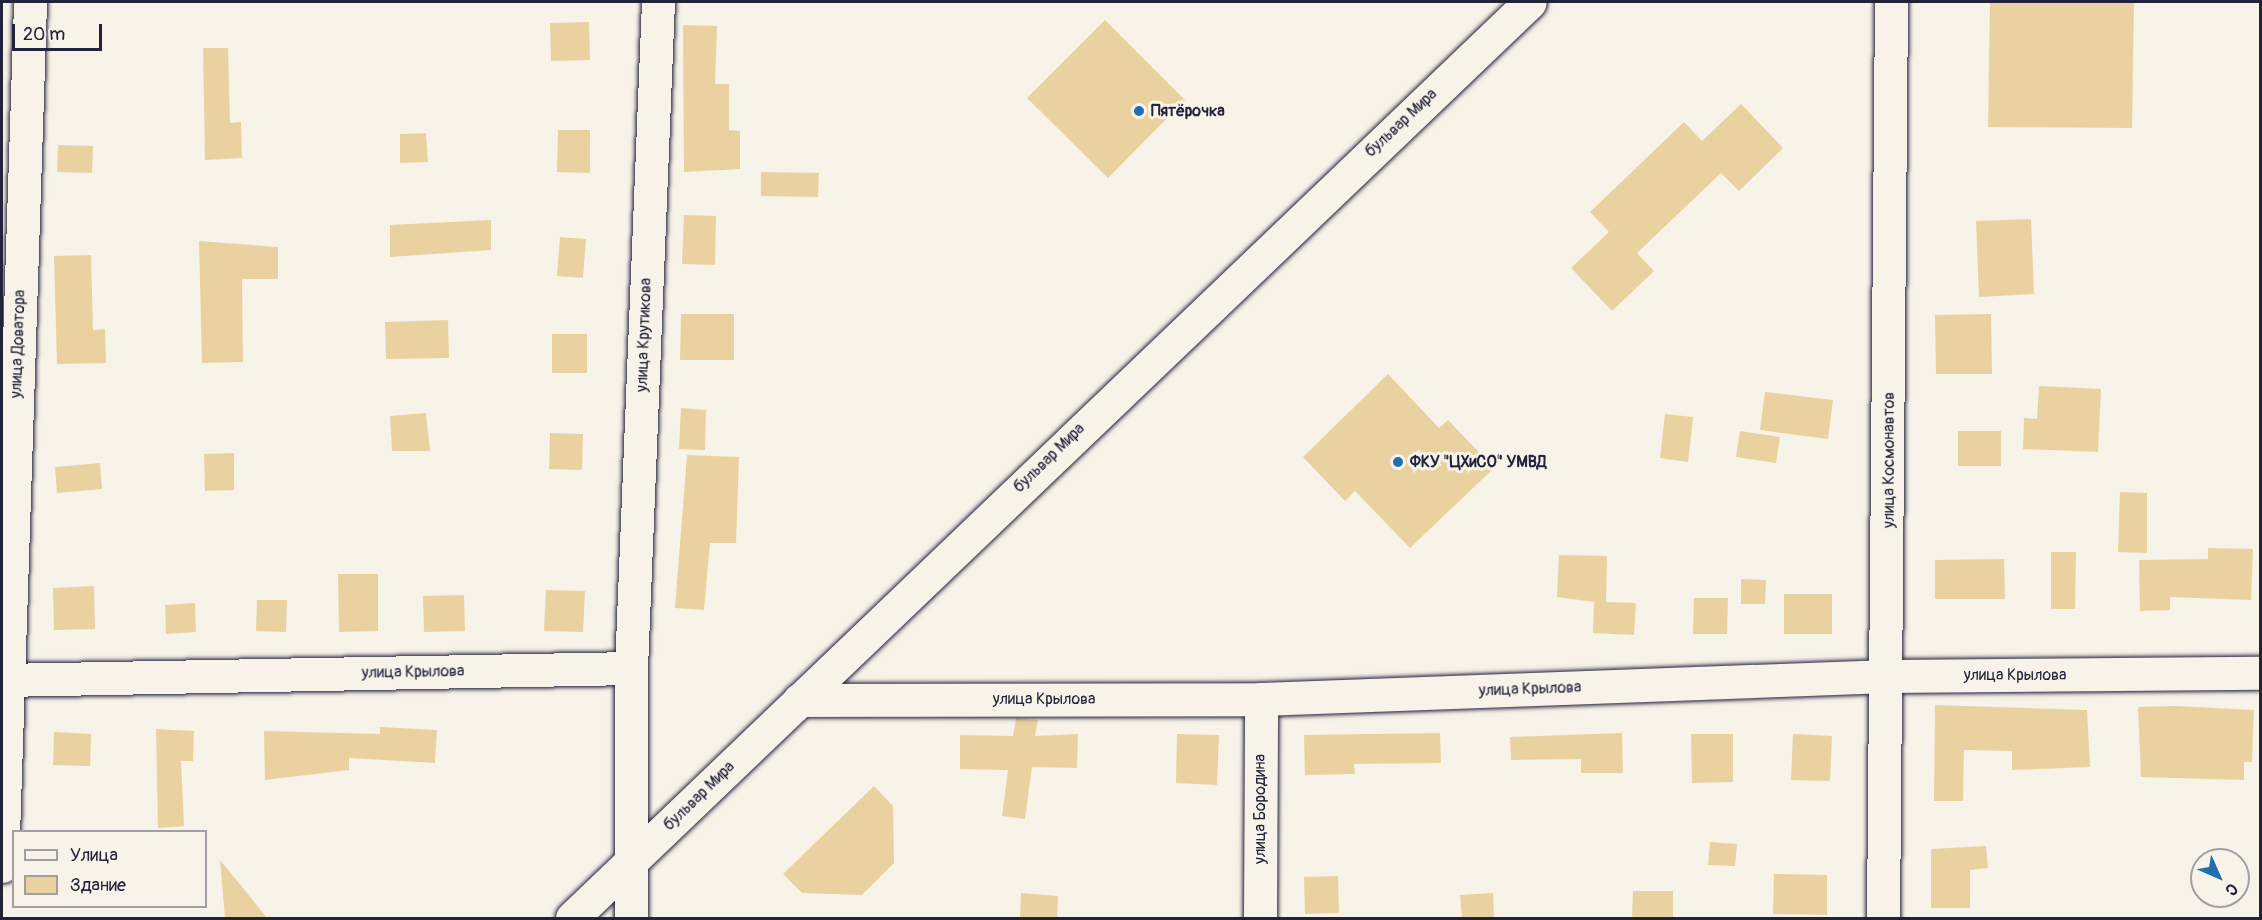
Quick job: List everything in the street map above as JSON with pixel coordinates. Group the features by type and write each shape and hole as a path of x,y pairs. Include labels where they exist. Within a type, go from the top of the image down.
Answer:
{"street":[{"name":"улица Доватора","path":"2,866 4,680 30,2"},
{"name":"улица Крутикова","path":"631,668 658,2"},
{"name":"бульвар Мира","path":"572,918 1530,2"},
{"name":"улица Космонавтов","path":"1883,918 1888,676 1891,2"},
{"name":"улица Крылова","path":"4,680 631,668"},
{"path":"631,668 631,918"},
{"name":"улица Крылова","path":"799,700 1261,699 1888,676 2260,674"},
{"name":"улица Бородина","path":"1260,918 1261,699"}],"building":[{"path":"1990,2 2134,2 2132,128 1988,127"},
{"path":"1105,20 1185,100 1108,178 1027,98"},
{"path":"589,22 590,60 551,61 550,23"},
{"path":"683,25 717,26 715,84 729,84 729,130 740,131 740,169 684,172"},
{"path":"203,48 228,48 230,123 241,122 242,158 205,160"},
{"path":"1741,104 1783,148 1739,191 1721,173 1637,253 1654,271 1612,311 1571,268 1609,232 1590,212 1684,122 1702,141"},
{"path":"558,130 590,130 590,173 557,172"},
{"path":"426,133 428,162 400,163 400,134"},
{"path":"58,145 93,146 92,173 57,172"},
{"path":"761,172 819,173 818,197 761,196"},
{"path":"684,215 716,216 715,265 682,264"},
{"path":"2031,219 2034,294 1979,297 1976,221"},
{"path":"491,220 491,250 390,257 390,225"},
{"path":"560,237 586,239 583,278 557,276"},
{"path":"199,241 278,247 278,279 242,279 243,362 202,363"},
{"path":"91,255 93,330 105,329 106,363 57,364 54,256"},
{"path":"681,314 734,314 734,360 680,360"},
{"path":"1991,314 1992,374 1936,374 1935,315"},
{"path":"448,320 449,358 386,359 385,322"},
{"path":"552,334 587,334 587,373 552,373"},
{"name":"ФКУ \"ЦХиСО\" УМВД","path":"1388,374 1439,428 1448,420 1494,468 1410,548 1355,491 1345,501 1303,457"},
{"path":"2039,386 2101,389 2098,452 2023,449 2024,418 2037,419"},
{"path":"1765,392 1833,400 1828,439 1760,430"},
{"path":"681,408 706,410 705,450 679,449"},
{"path":"426,413 430,451 392,451 390,416"},
{"path":"1665,414 1693,417 1688,462 1660,458"},
{"path":"1740,431 1780,437 1776,463 1736,457"},
{"path":"1958,431 2001,431 2001,466 1958,466"},
{"path":"550,433 583,434 582,470 549,469"},
{"path":"234,453 234,490 205,491 204,454"},
{"path":"687,455 739,457 736,543 710,543 704,610 675,608"},
{"path":"100,463 102,489 57,493 55,467"},
{"path":"2120,492 2147,493 2147,553 2118,552"},
{"path":"2208,548 2253,549 2251,600 2170,597 2170,610 2140,611 2139,560 2208,559"},
{"path":"2051,552 2076,552 2075,609 2051,609"},
{"path":"1559,555 1607,556 1606,602 1636,603 1634,635 1593,633 1594,602 1557,597"},
{"path":"2004,559 2005,599 1935,599 1935,560"},
{"path":"338,574 378,574 378,631 339,632"},
{"path":"1741,579 1766,580 1765,604 1741,604"},
{"path":"94,586 95,629 54,630 53,588"},
{"path":"546,590 585,591 583,632 544,631"},
{"path":"1784,594 1832,594 1832,634 1784,634"},
{"path":"464,595 465,631 424,632 423,596"},
{"path":"1694,598 1728,598 1727,634 1693,634"},
{"path":"257,600 287,600 286,632 256,631"},
{"path":"195,603 196,632 166,634 165,605"},
{"path":"1935,705 2087,710 2090,767 2012,770 2012,751 1964,750 1963,801 1934,801"},
{"path":"2176,706 2254,710 2252,762 2244,762 2244,780 2141,777 2138,707"},
{"path":"1016,718 1038,720 1035,736 1078,734 1077,768 1032,767 1025,819 1002,816 1008,770 960,769 960,735 1013,736"},
{"path":"380,727 437,730 435,763 349,758 349,770 265,780 264,731 380,734"},
{"path":"156,729 194,731 193,761 181,761 184,826 158,828"},
{"path":"54,732 91,734 90,766 53,765"},
{"path":"1440,733 1441,763 1354,764 1355,774 1305,775 1304,735"},
{"path":"1622,733 1623,773 1581,773 1581,759 1511,760 1510,737"},
{"path":"1177,734 1219,735 1217,785 1176,783"},
{"path":"1691,734 1733,734 1733,782 1692,783"},
{"path":"1793,734 1832,736 1830,781 1791,780"},
{"path":"874,786 893,806 894,863 862,895 802,893 783,874"},
{"path":"1710,842 1737,844 1735,866 1708,865"},
{"path":"1986,846 1988,868 1970,870 1970,908 1931,908 1931,849"},
{"path":"220,860 247,893 267,918 225,918"},
{"path":"1774,874 1827,875 1827,915 1773,914"},
{"path":"1338,876 1339,913 1305,914 1304,877"},
{"path":"1633,891 1673,891 1673,918 1632,918"},
{"path":"1021,893 1058,896 1057,918 1020,918"},
{"path":"1493,893 1494,918 1462,918 1460,895"}],"place":[{"name":"Пятёрочка","path":"1139,111"},
{"name":"ФКУ \"ЦХиСО\" УМВД","path":"1398,462"}]}
